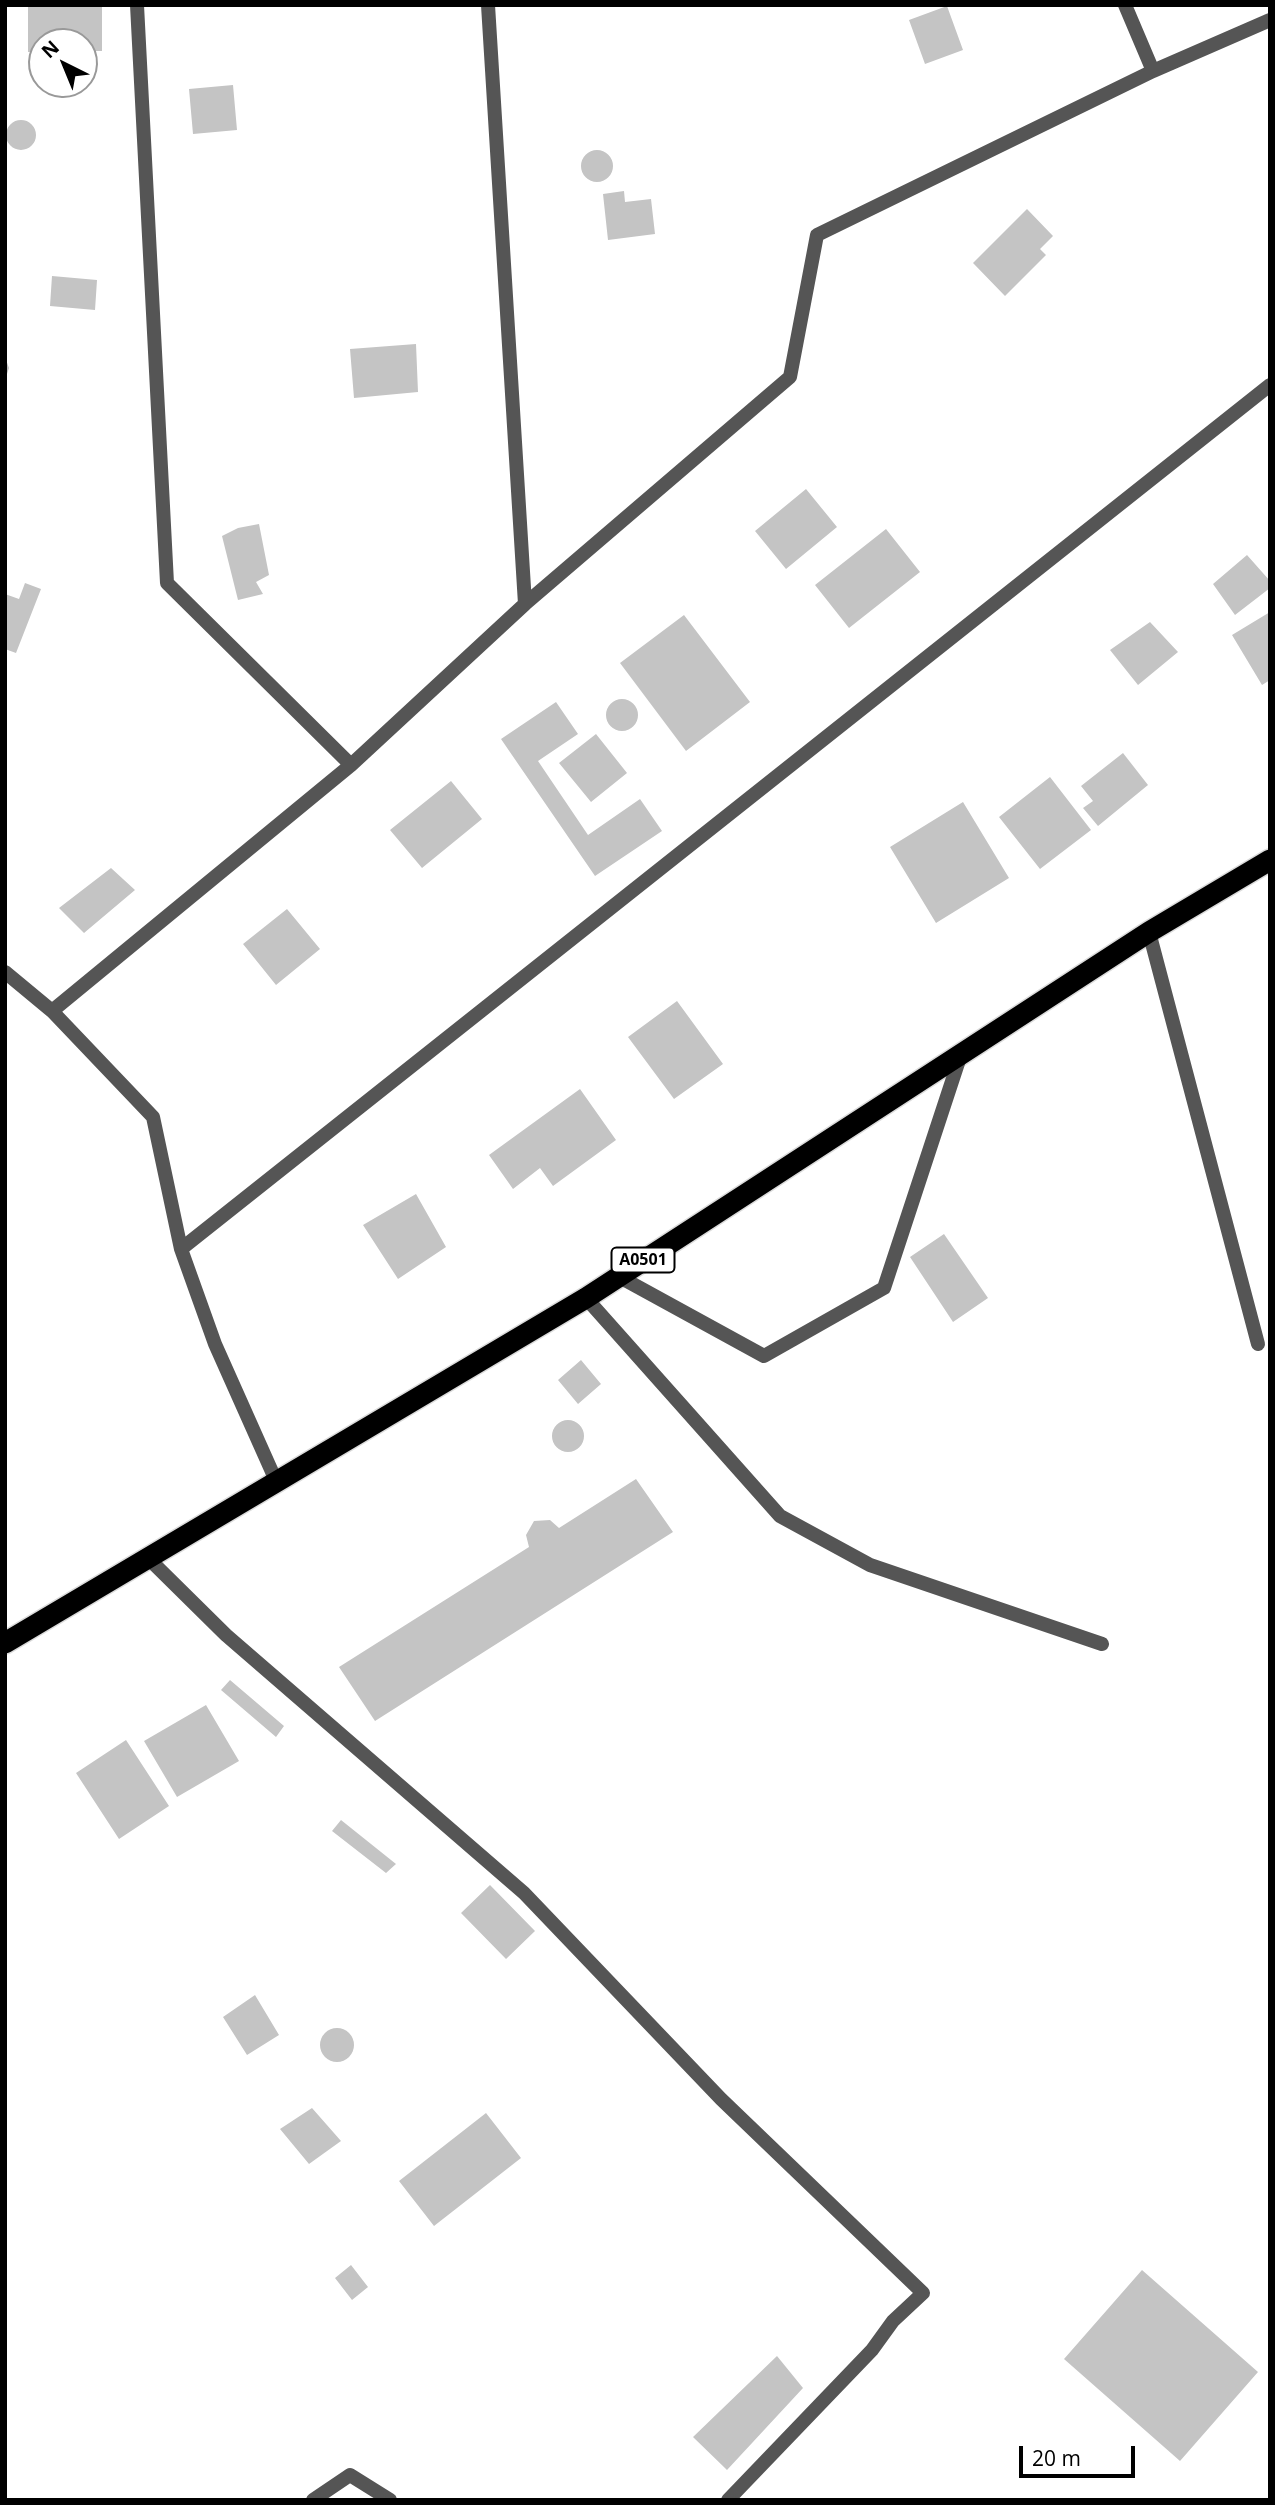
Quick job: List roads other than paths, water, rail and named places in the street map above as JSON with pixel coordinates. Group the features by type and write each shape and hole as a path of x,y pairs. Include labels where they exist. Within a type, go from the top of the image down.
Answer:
{"highway":[{"name":"A0501","path":"5,1643 586,1298 1149,932 1270,860"}],"street":[{"path":"137,5 167,583 351,765"},
{"path":"488,5 525,604"},
{"path":"1125,5 1153,71"},
{"path":"52,1011 351,765 525,604 790,377 817,235 1153,71 1270,20"},
{"path":"181,1249 1270,385"},
{"path":"1149,932 1258,1344"},
{"path":"5,972 52,1011 153,1117 181,1249 215,1344 277,1483"},
{"path":"618,1276 764,1356 884,1288 961,1054"},
{"path":"586,1298 780,1516 870,1565 1102,1644"},
{"path":"149,1559 226,1634 524,1893 721,2099 923,2293 893,2321 872,2350 728,2500"},
{"path":"313,2500 350,2475 390,2500"}]}
